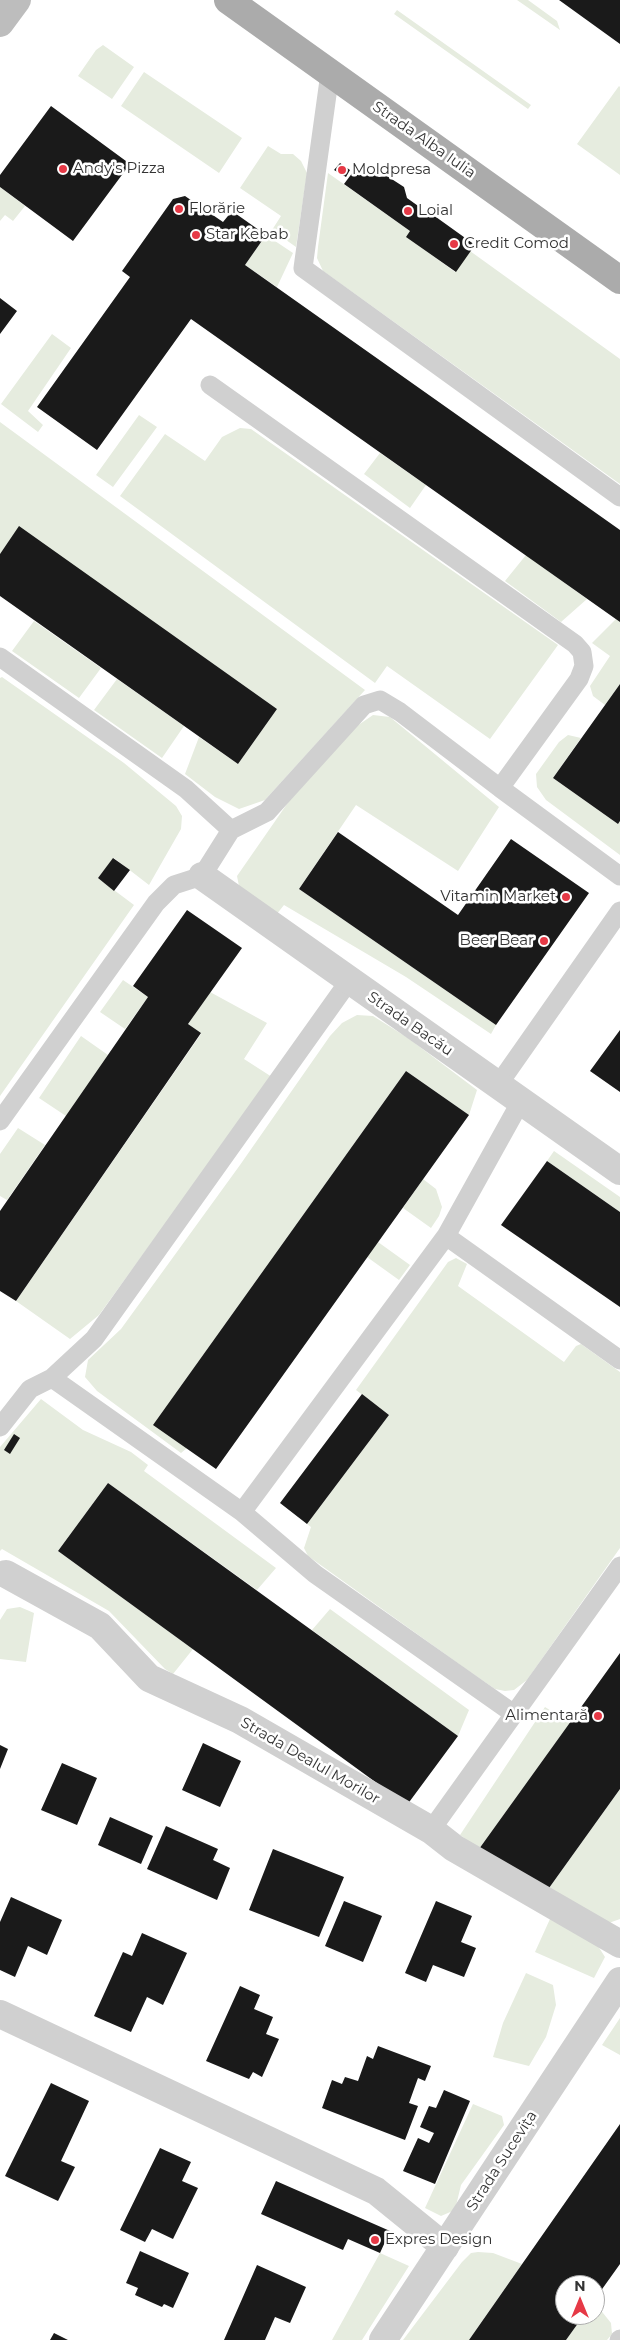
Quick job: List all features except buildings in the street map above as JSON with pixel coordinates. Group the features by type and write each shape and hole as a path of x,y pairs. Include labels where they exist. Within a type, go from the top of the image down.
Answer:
{"main road":[{"name":"Strada Alba Iulia","path":"228,0 620,280"}],"street":[{"path":"0,24 17,0"},
{"name":"Strada Bacău","path":"202,876 620,1171"},
{"name":"Strada Dealul Morilor","path":"6,1574 100,1626 149,1678 240,1720 431,1830 454,1848 620,1944"},
{"name":"Strada Sucevița","path":"384,2340 620,1982"},
{"path":"0,2014 376,2191 445,2248"}],"lane":[{"path":"330,73 303,268 620,497"},
{"path":"210,385 560,633 582,652 584,666 579,679 500,788"},
{"path":"0,657 186,789 231,830"},
{"path":"0,1122 156,903 174,885 202,876 231,830 267,812 364,705 380,700 400,712 620,876"},
{"path":"498,1085 620,911"},
{"path":"0,1427 30,1389 52,1378 94,1339 349,981"},
{"path":"242,1512 446,1236 521,1101"},
{"path":"446,1236 620,1360"},
{"path":"52,1378 242,1512 315,1574 514,1714"},
{"path":"431,1830 620,1566"}],"shaded area":[{"path":"517,0 528,0 557,21 560,30"},
{"path":"397,10 531,105 528,109 394,14"},
{"path":"103,45 134,67 112,99 78,76 96,50"},
{"path":"144,72 242,138 219,173 121,106"},
{"path":"620,87 620,175 577,144"},
{"path":"268,146 281,154 293,154 301,161 307,173 296,247 272,230 281,216 240,188"},
{"path":"328,173 410,231 407,237 455,272 470,251 620,359 620,484 323,271 317,258"},
{"path":"0,187 25,206 13,221 5,215 0,221"},
{"path":"266,235 293,253 277,287 245,265"},
{"path":"52,334 71,348 28,411 43,425 38,432 1,404"},
{"path":"139,415 157,427 113,487 96,475"},
{"path":"0,422 365,690 265,800 239,809 215,797 185,774 199,737 238,764 277,709 19,527 0,554"},
{"path":"240,428 251,429 558,645 490,739 387,666 375,683 120,496 165,434 205,461 222,437"},
{"path":"380,453 426,485 410,508 364,474"},
{"path":"526,555 587,599 561,622 505,581"},
{"path":"616,619 620,622 620,684 605,705 593,696 590,686 610,656 592,643"},
{"path":"34,621 101,668 79,698 12,651"},
{"path":"2,677 124,763 176,806 182,816 181,829 149,885 114,858 98,878 134,905 0,1096 0,678"},
{"path":"117,679 184,726 162,758 94,710"},
{"path":"373,715 390,717 499,807 458,871 356,805 299,889 496,1025 491,1034 406,977 284,905 276,915 239,886 237,876 305,778 354,728"},
{"path":"568,735 581,738 553,778 618,824 620,821 620,855 546,800 537,787 536,774 559,742"},
{"path":"123,980 148,997 125,1029 100,1012"},
{"path":"210,992 267,1023 244,1059 272,1077 99,1315 70,1339 16,1301 201,1034 188,1024"},
{"path":"357,1015 373,1016 408,1038 477,1090 469,1115 406,1071 154,1424 187,1448 181,1453 97,1391 85,1377 88,1360 121,1329 240,1165 330,1036 342,1023"},
{"path":"81,1036 108,1055 66,1116 39,1098"},
{"path":"18,1128 45,1145 7,1200 0,1196 0,1154"},
{"path":"554,1151 620,1197 620,1212 547,1161"},
{"path":"423,1179 436,1189 442,1207 439,1216 431,1228 403,1208"},
{"path":"378,1242 410,1265 399,1280 367,1257"},
{"path":"456,1258 467,1264 458,1286 564,1362 576,1346 581,1344 620,1372 620,1548 527,1680 514,1690 495,1689 308,1556 304,1548 311,1527 307,1524 389,1415 356,1390 448,1262"},
{"path":"41,1399 83,1430 131,1452 148,1465 144,1471 276,1568 257,1590 108,1483 58,1551 193,1649 173,1674 165,1669 109,1611 2,1549 0,1551 0,1447"},
{"path":"20,1607 34,1613 26,1662 0,1659 0,1620 7,1609"},
{"path":"330,1609 469,1710 458,1736 312,1630"},
{"path":"545,1707 570,1723 479,1849 460,1835"},
{"path":"620,1789 620,1919 606,1924 544,1895"},
{"path":"550,1919 598,1946 605,1957 594,1978 535,1952"},
{"path":"526,1973 553,1985 556,2005 546,2037 529,2066 493,2057 503,2023"},
{"path":"620,2018 620,2055 602,2045"},
{"path":"473,2104 502,2116 504,2125 461,2185 455,2210 441,2216 425,2208"},
{"path":"380,2253 409,2266 362,2340 332,2340"},
{"path":"471,2253 493,2253 522,2264 469,2340 403,2340 462,2262"},
{"path":"605,2316 611,2323 612,2334 607,2340 566,2340 577,2325 605,2325"}],"place":[{"name":"Andy's Pizza","path":"63,169"},
{"name":"Moldpresa","path":"342,170"},
{"name":"Florărie","path":"179,209"},
{"name":"Loial","path":"408,211"},
{"name":"Star Kebab","path":"196,235"},
{"name":"Credit Comod","path":"454,244"},
{"name":"Vitamin Market","path":"566,897"},
{"name":"Beer Bear","path":"544,941"},
{"name":"Alimentară","path":"598,1716"},
{"name":"Expres Design","path":"375,2240"}]}
